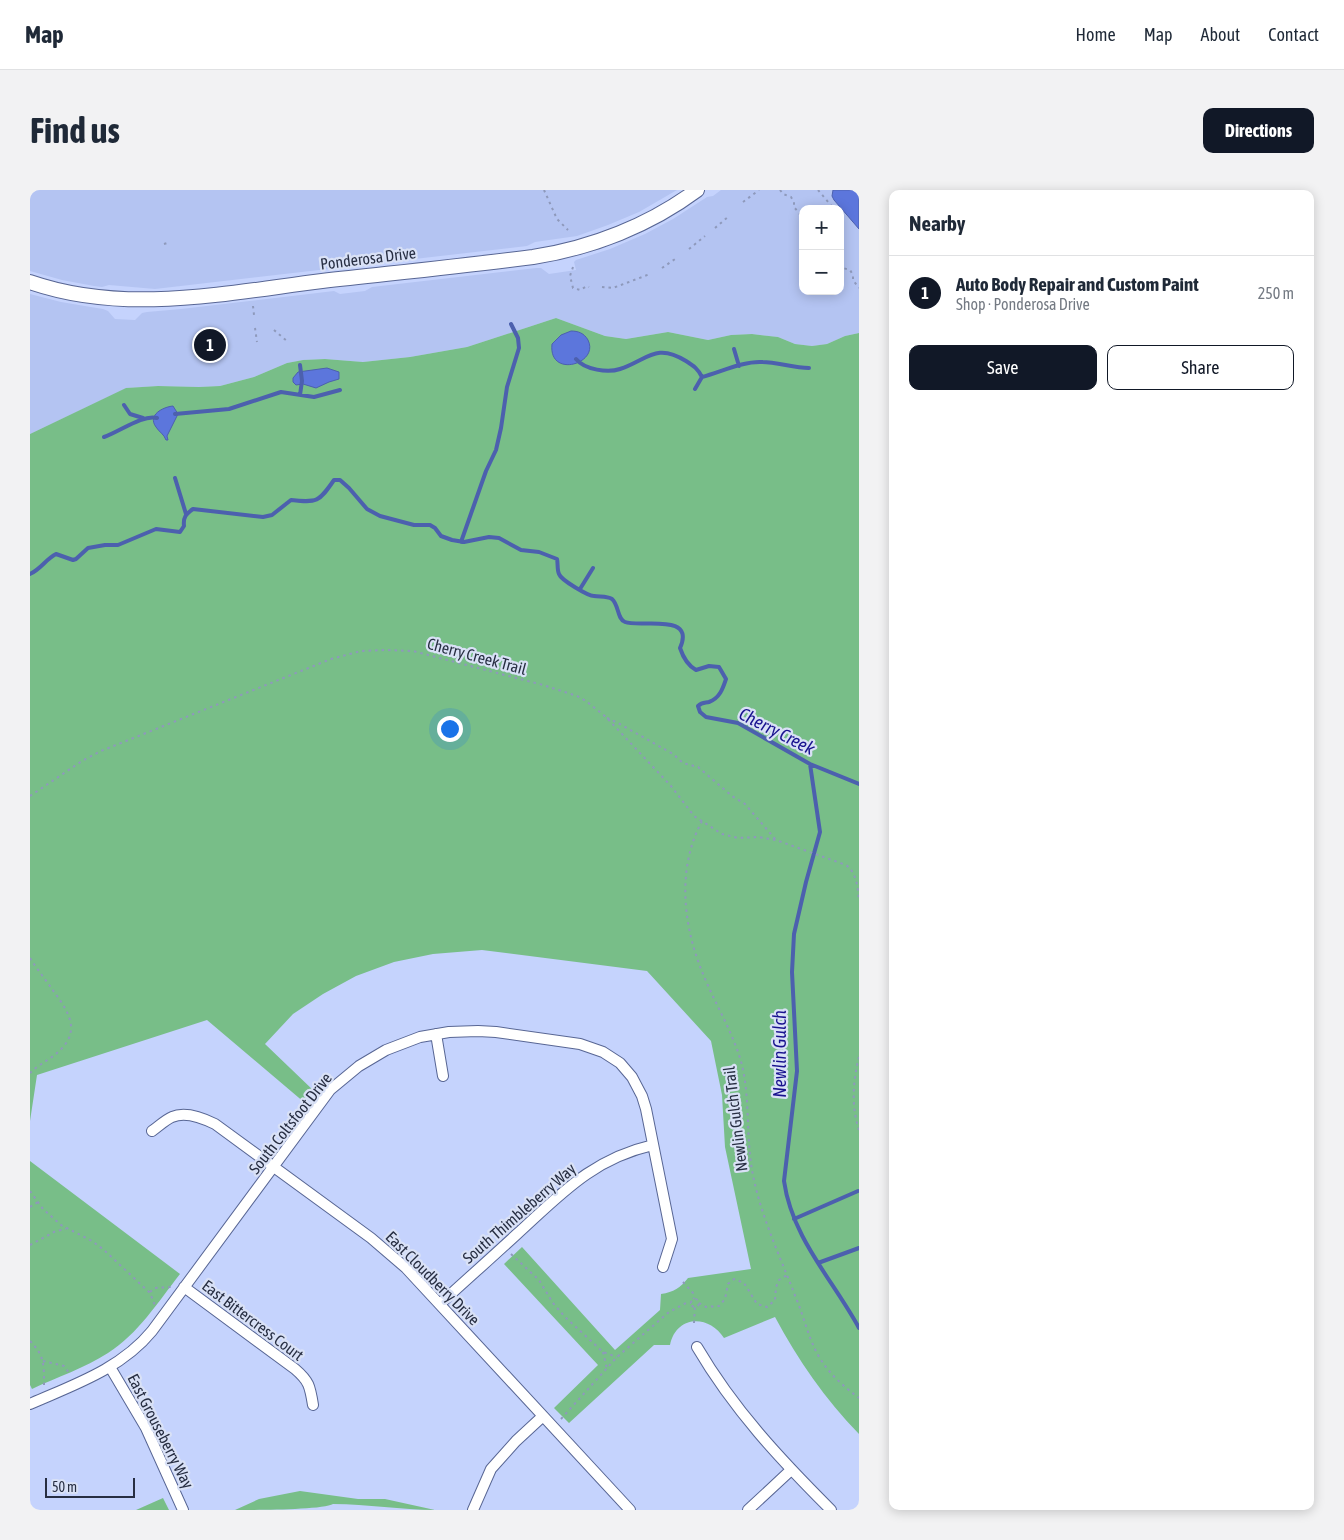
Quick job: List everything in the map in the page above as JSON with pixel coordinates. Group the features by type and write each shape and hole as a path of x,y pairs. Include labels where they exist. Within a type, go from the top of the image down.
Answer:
{"street":[{"name":"Ponderosa Drive","path":"30,282 69,293 102,298 125,300 164,299 537,256 583,245 625,231 669,208 697,190"},
{"name":"South Coltsfoot Drive","path":"30,1404 110,1367 145,1339 330,1090 346,1076 386,1050 406,1042 436,1034 464,1031 496,1032 580,1044 603,1052 620,1063 638,1085 646,1109 672,1238 663,1266"},
{"path":"436,1034 443,1076"},
{"name":"East Cloudberry Drive","path":"152,1131 172,1117 179,1115 206,1120 224,1130 274,1166 389,1252 440,1304 630,1510"},
{"name":"South Thimbleberry Way","path":"440,1304 570,1185 609,1160 653,1145"},
{"name":"East Bittercress Court","path":"184,1288 303,1376 310,1388 313,1405"},
{"path":"697,1347 738,1410 791,1470 831,1510"},
{"name":"East Grouseberry Way","path":"110,1367 146,1428 183,1510"},
{"path":"473,1510 491,1469 516,1441 543,1416"},
{"path":"748,1510 791,1470"}],"path":[{"path":"544,190 557,219 568,230"},
{"path":"743,202 759,190"},
{"path":"780,190 783,194 791,197 794,207 799,213"},
{"path":"818,190 831,205"},
{"path":"715,228 729,216"},
{"path":"689,249 705,236"},
{"path":"662,268 678,257"},
{"path":"573,267 570,276 573,288 580,290 588,287"},
{"path":"844,268 850,270 853,280 859,288"},
{"path":"602,287 613,288 650,274"},
{"path":"253,306 254,315"},
{"path":"255,328 257,342"},
{"path":"274,330 288,342"},
{"name":"Cherry Creek Trail","path":"30,796 82,761 101,751 314,665 361,652 393,650 420,653 524,680 577,696 586,701 606,718 671,786 694,816 728,836 776,840 851,868 857,882 859,901"},
{"path":"606,718 673,754 681,762 698,767 732,796 745,804 776,840"},
{"name":"Newlin Gulch Trail","path":"702,821 687,861 685,890 690,932 695,955 706,982 729,1027 739,1054 746,1090 750,1154 755,1186 765,1220 818,1355 838,1381 859,1398"},
{"path":"30,958 64,1005 71,1024 70,1035 62,1049 30,1073"},
{"path":"859,1057 854,1090 855,1113 859,1130"},
{"path":"30,1191 38,1202 67,1229 100,1246 150,1293 156,1308"},
{"path":"30,1207 38,1202"},
{"path":"30,1245 56,1232 67,1229"},
{"path":"511,1254 539,1280 558,1309 603,1352 617,1357"},
{"path":"683,1282 692,1292 694,1299 706,1307 719,1306 725,1299 728,1284 738,1279 744,1283 757,1304 767,1306 775,1300 779,1280 787,1275"},
{"path":"150,1293 155,1288 172,1287"},
{"path":"691,1303 694,1299"},
{"path":"561,1419 617,1357 669,1312 686,1303 691,1303 695,1306"},
{"path":"694,1323 695,1306 699,1303"},
{"path":"30,1341 39,1350 43,1361 44,1386"},
{"path":"603,1352 607,1369"},
{"path":"43,1361 64,1366 70,1374"}],"shaded area":[{"path":"30,190 677,190 639,212 608,225 577,236 535,242 527,246 155,289 109,285 102,287 94,286 30,271"},
{"path":"721,190 859,190 859,333 845,336 827,344 812,346 795,344 778,337 752,334 731,335 708,340 668,332 626,339 605,336 556,318 467,347 410,357 363,362 325,359 303,360 287,363 254,377 220,386 127,388 30,434 30,294 61,302 103,309 108,311 115,319 135,320 142,313 147,312 334,291 340,294 365,291 372,287 536,268 541,268 549,274 576,270 574,262 576,260 610,249 645,234 707,197 713,196"}],"green space":[{"path":"556,318 605,336 626,339 668,332 708,340 731,335 752,334 778,337 795,344 812,346 827,344 845,336 859,333 859,1434 813,1378 775,1317 724,1338 718,1330 710,1325 694,1321 686,1323 673,1335 670,1345 654,1345 569,1423 554,1408 598,1365 504,1264 522,1247 615,1350 660,1310 661,1294 676,1289 688,1278 751,1269 725,1147 722,1095 711,1041 647,971 482,950 433,954 394,962 356,976 323,994 293,1014 265,1044 314,1091 305,1103 207,1020 37,1075 30,1121 30,434 126,388 220,386 254,377 287,363 303,360 325,359 363,362 410,357 467,347"},
{"path":"30,1161 180,1274 147,1317 119,1345 90,1363 32,1389 30,1385"},
{"path":"300,1491 358,1499 385,1499 435,1510 333,1504 302,1509 235,1510 259,1499"},
{"path":"163,1498 169,1510 136,1510"}],"water":[{"path":"833,190 859,190 859,229 844,212 844,205 838,205 832,196"},
{"path":"571,331 583,334 588,340 590,348 587,356 573,364 558,362 553,355 552,344 561,335"},
{"path":"327,368 339,372 339,379 316,388 303,384 296,385 293,382 293,378 298,372"},
{"path":"173,406 178,414 167,436 168,440 166,440 156,427 153,419 157,412"}],"waterway":[{"path":"461,542 486,471 496,450 507,387 519,348 518,338 511,324"},
{"path":"734,349 739,366"},
{"path":"576,359 585,366 609,371 620,369 652,354 667,353 691,364 702,377"},
{"path":"695,389 702,377 747,363 768,362 809,368"},
{"path":"300,365 302,381 300,395"},
{"path":"175,414 229,409 281,392 314,397 340,390"},
{"path":"124,405 130,414 143,418"},
{"path":"104,437 138,421 151,417 157,418"},
{"path":"175,478 186,514"},
{"name":"Cherry Creek","path":"30,574 56,554 73,560 88,548 118,545 156,529 180,532 188,512 193,509 263,517 272,515 291,500 312,501 317,499 325,493 334,480 340,480 367,509 380,516 414,525 430,525 441,536 452,540 464,542 489,537 499,538 521,550 539,552 557,559 558,571 564,580 591,595 612,599 622,620 625,622 674,626 680,630 683,637 680,648 690,666 696,670 709,666 719,667 726,679 716,698 698,706 700,712 706,717 738,723 810,764 859,784"},
{"path":"580,589 593,568"},
{"name":"Newlin Gulch","path":"810,764 820,832 794,934 792,972 797,1071 784,1181 788,1202 804,1240 859,1328"},
{"path":"794,1219 858,1191"},
{"path":"818,1263 859,1248"}],"place":[{"name":"Auto Body Repair and Custom Paint","path":"210,345"}]}
